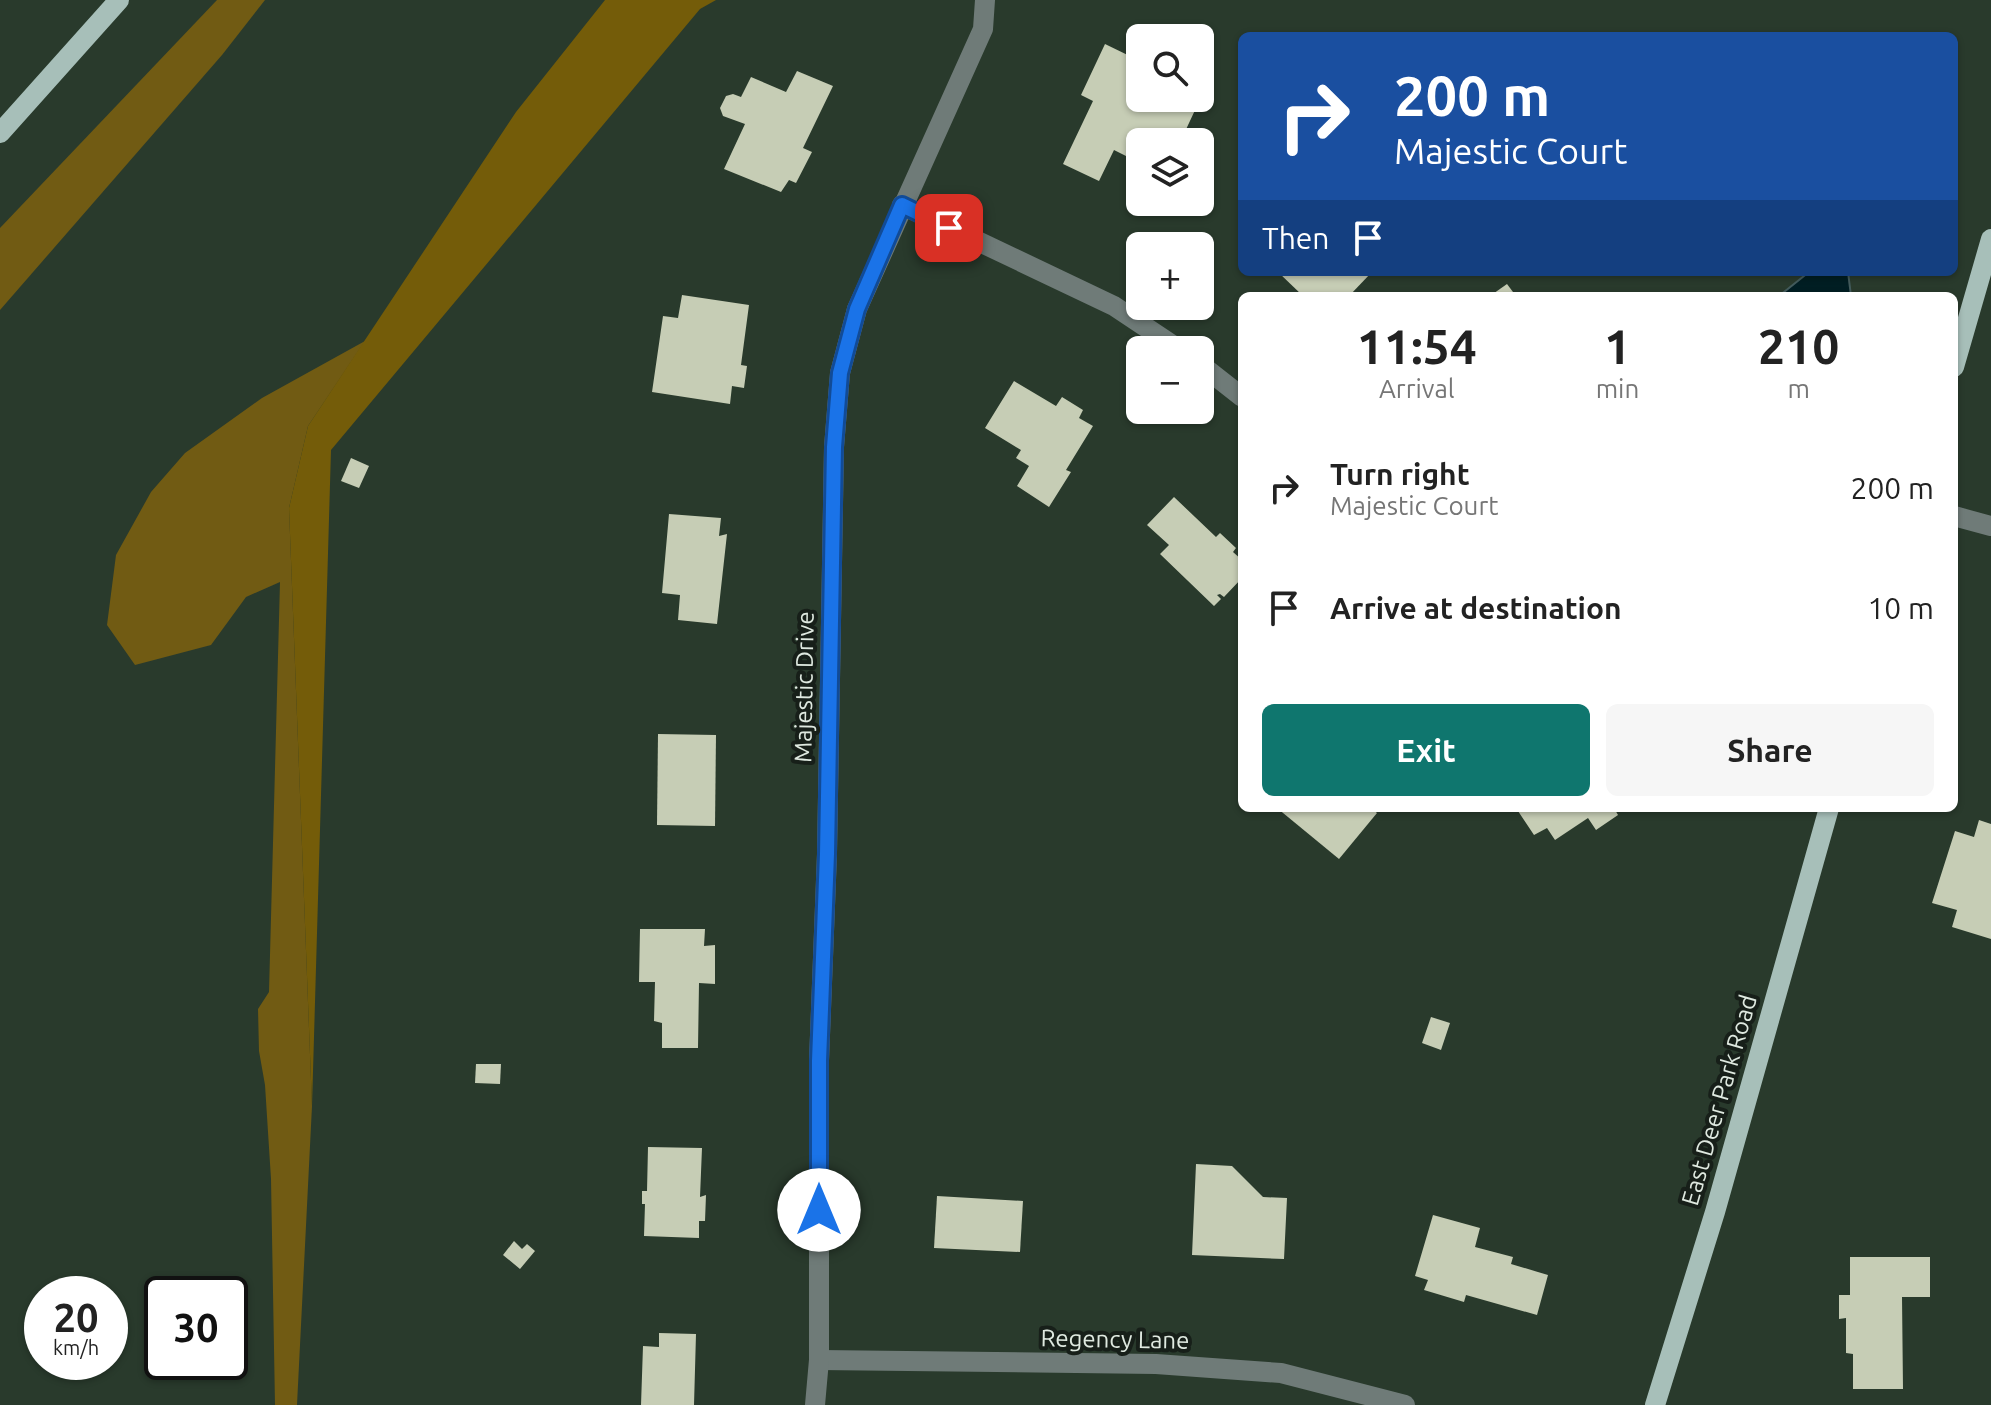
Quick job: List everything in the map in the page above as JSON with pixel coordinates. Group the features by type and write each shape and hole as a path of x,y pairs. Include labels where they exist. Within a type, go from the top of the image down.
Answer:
{"main road":[{"path":"0,133 119,0"},
{"path":"1958,353 1991,239"},
{"name":"East Deer Park Road","path":"1655,1405 1715,1212 1828,812"}],"street":[{"name":"Majestic Drive","path":"815,1405 819,1360 819,1061 828,838 835,432 840,373 857,309 983,29 985,0"},
{"path":"902,205 1114,306 1159,336"},
{"path":"1214,375 1238,394"},
{"path":"1958,517 1991,526"},
{"name":"Regency Lane","path":"819,1360 1156,1364 1266,1371 1405,1405"}],"shaded area":[{"path":"217,0 265,0 222,55 0,310 0,228"},
{"path":"605,0 716,0 700,9 331,450 312,1106 289,508 308,426 516,112"},
{"path":"365,341 308,426 289,508 312,1106 297,1405 275,1405 271,1179 258,1009 269,992 280,582 246,597 211,645 135,665 107,625 116,555 151,492 185,453 262,398"}],"water":[{"path":"1804,276 1848,276 1850,292 1784,292"}],"building":[{"path":"1105,44 1126,54 1126,112 1194,112 1187,128 1126,128 1126,156 1114,150 1099,181 1063,164 1093,101 1081,95"},
{"path":"797,71 833,86 803,148 812,152 796,183 789,180 781,192 724,169 745,124 723,116 720,108 726,96 733,94 741,97 751,77 786,92"},
{"path":"1282,276 1368,276 1353,292 1299,292"},
{"path":"1507,284 1513,292 1496,292"},
{"path":"682,295 749,305 741,365 747,366 744,388 732,386 730,404 652,392 663,316 678,318"},
{"path":"1014,381 1056,406 1062,397 1083,410 1079,418 1093,426 1066,470 1071,472 1049,507 1017,486 1029,466 1016,458 1021,450 985,428"},
{"path":"351,458 369,466 359,488 341,481"},
{"path":"1174,497 1216,537 1220,533 1236,548 1233,552 1238,556 1238,582 1224,597 1217,595 1221,599 1214,606 1160,554 1169,545 1147,525"},
{"path":"669,514 721,518 719,536 727,534 717,624 678,620 680,595 662,593"},
{"path":"658,734 716,735 715,826 657,825"},
{"path":"1282,812 1376,812 1339,859"},
{"path":"1519,812 1616,812 1618,815 1596,830 1588,818 1555,840 1547,828 1534,835"},
{"path":"1979,820 1991,824 1991,939 1952,927 1957,910 1932,903 1955,831 1974,837"},
{"path":"640,929 705,929 704,946 715,945 715,984 699,983 698,1048 662,1048 662,1023 654,1021 655,982 639,982"},
{"path":"1431,1017 1450,1023 1441,1050 1422,1043"},
{"path":"476,1064 501,1064 500,1084 475,1083"},
{"path":"648,1147 702,1148 700,1197 706,1195 705,1221 699,1221 699,1238 644,1236 645,1204 642,1204 642,1191 647,1191"},
{"path":"1196,1164 1232,1166 1263,1197 1287,1198 1284,1259 1192,1255"},
{"path":"937,1196 1023,1201 1020,1252 934,1248"},
{"path":"1433,1215 1480,1228 1475,1247 1513,1257 1511,1264 1548,1275 1537,1315 1466,1295 1464,1302 1424,1290 1428,1280 1415,1276"},
{"path":"514,1241 522,1249 527,1244 535,1251 520,1269 503,1255"},
{"path":"1850,1257 1930,1257 1930,1297 1902,1297 1903,1389 1853,1389 1853,1354 1846,1353 1846,1318 1839,1319 1839,1295 1850,1295"},
{"path":"659,1333 696,1334 694,1405 641,1405 643,1346 659,1347"}],"route":[{"path":"819,1210 819,1061 827,854 834,447 840,373 857,309 902,205 949,228"}]}
